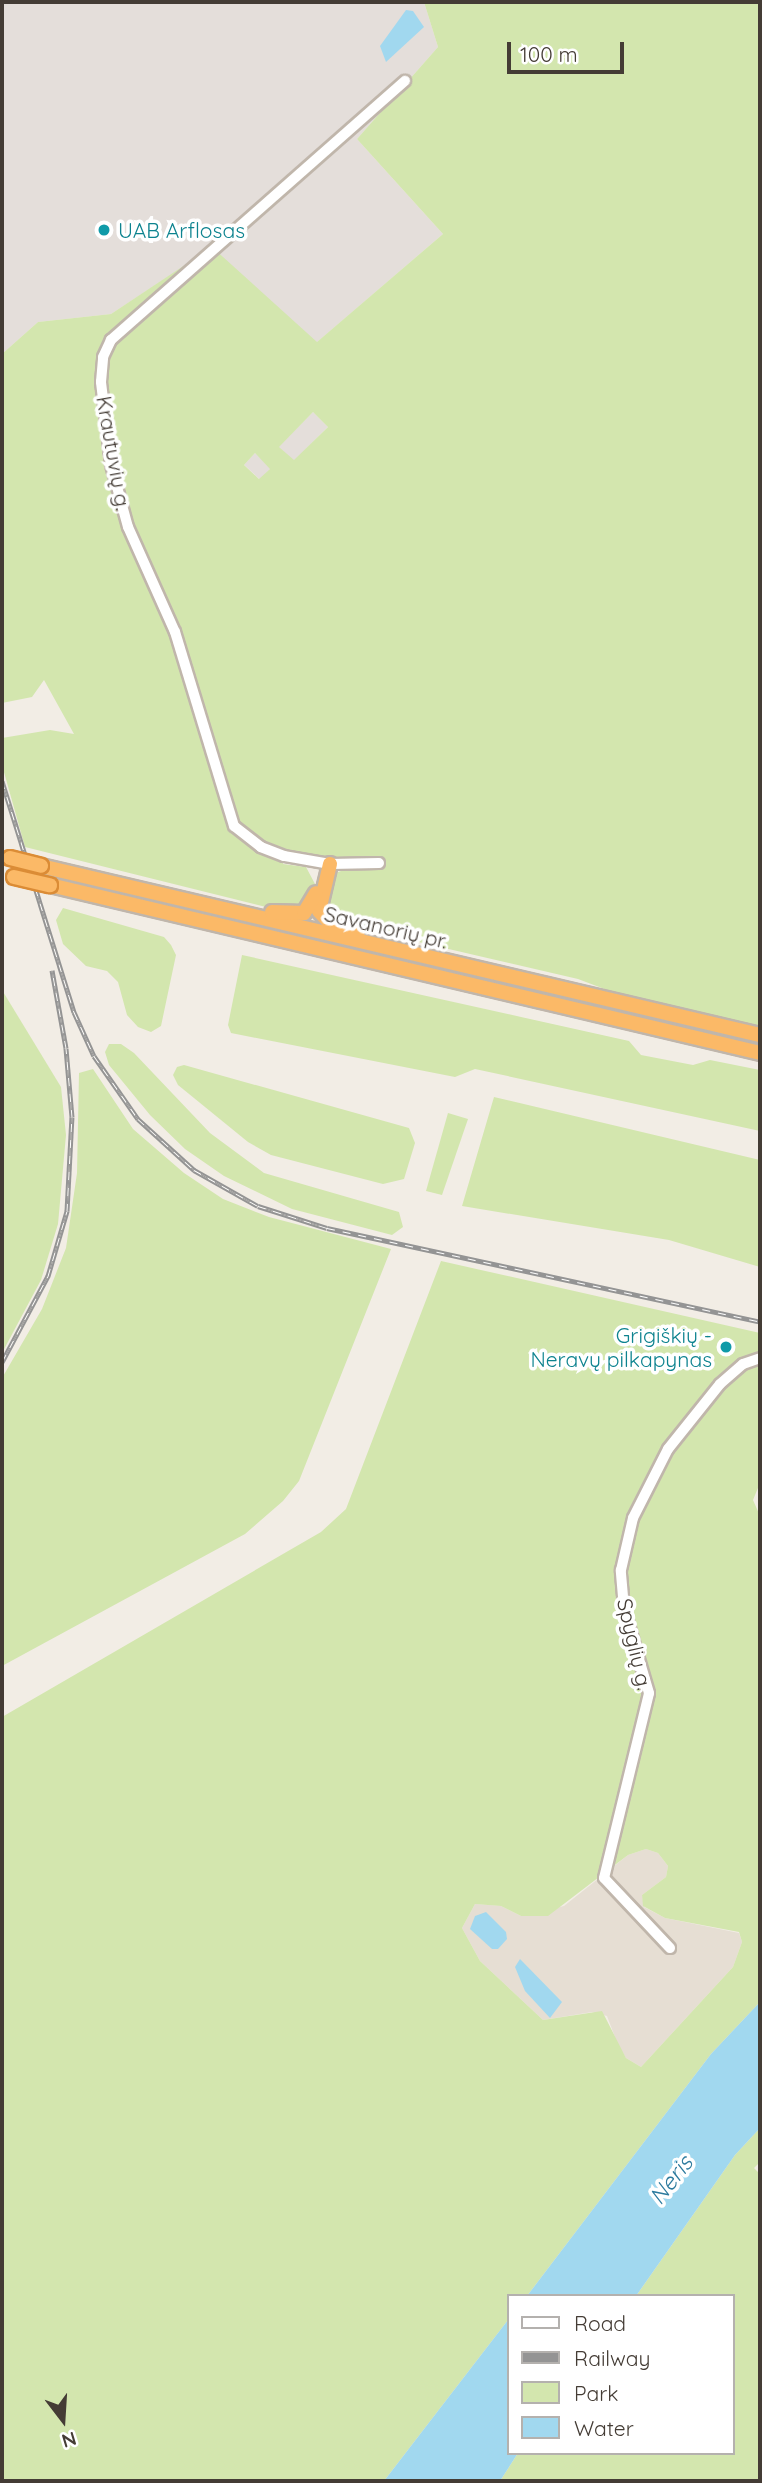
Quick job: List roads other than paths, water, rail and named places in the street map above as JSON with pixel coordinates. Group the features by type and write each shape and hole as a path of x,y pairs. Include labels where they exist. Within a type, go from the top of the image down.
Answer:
{"highway":[{"name":"Savanorių pr.","path":"6,857 707,1025 760,1035"},
{"path":"41,866 289,915 309,909 326,863"},
{"path":"326,863 319,911 331,924 707,1025"},
{"name":"Savanorių pr.","path":"8,875 638,1027 760,1053"}],"street":[{"name":"Krautuvių g.","path":"379,863 326,863 272,852 234,826 175,632 128,527 111,465 101,382 103,357 111,340 405,82"},
{"name":"Spyglių g.","path":"670,1948 604,1878 649,1693 624,1608 621,1570 633,1518 668,1450 720,1384 743,1364 760,1357"}],"water":[{"path":"406,10 413,11 424,27 386,62 380,46"},
{"path":"486,1912 506,1932 507,1939 498,1949 492,1949 470,1929 475,1916"},
{"path":"520,1959 562,2002 550,2018 525,1991 515,1967"},
{"name":"Neris","path":"760,2002 760,2128 735,2155 637,2294 529,2294 711,2054"},
{"path":"506,2323 506,2455 517,2455 500,2481 384,2481"}],"railway":[{"path":"2,781 74,1012 94,1056 138,1119 194,1170 258,1206 327,1228 760,1322"},
{"path":"2,1362 48,1276 67,1211 72,1117 66,1048 52,970"}],"place":[{"name":"UAB Arflosas","path":"104,230"},
{"name":"Grigiškių - Neravų pilkapynas","path":"726,1347"}]}
